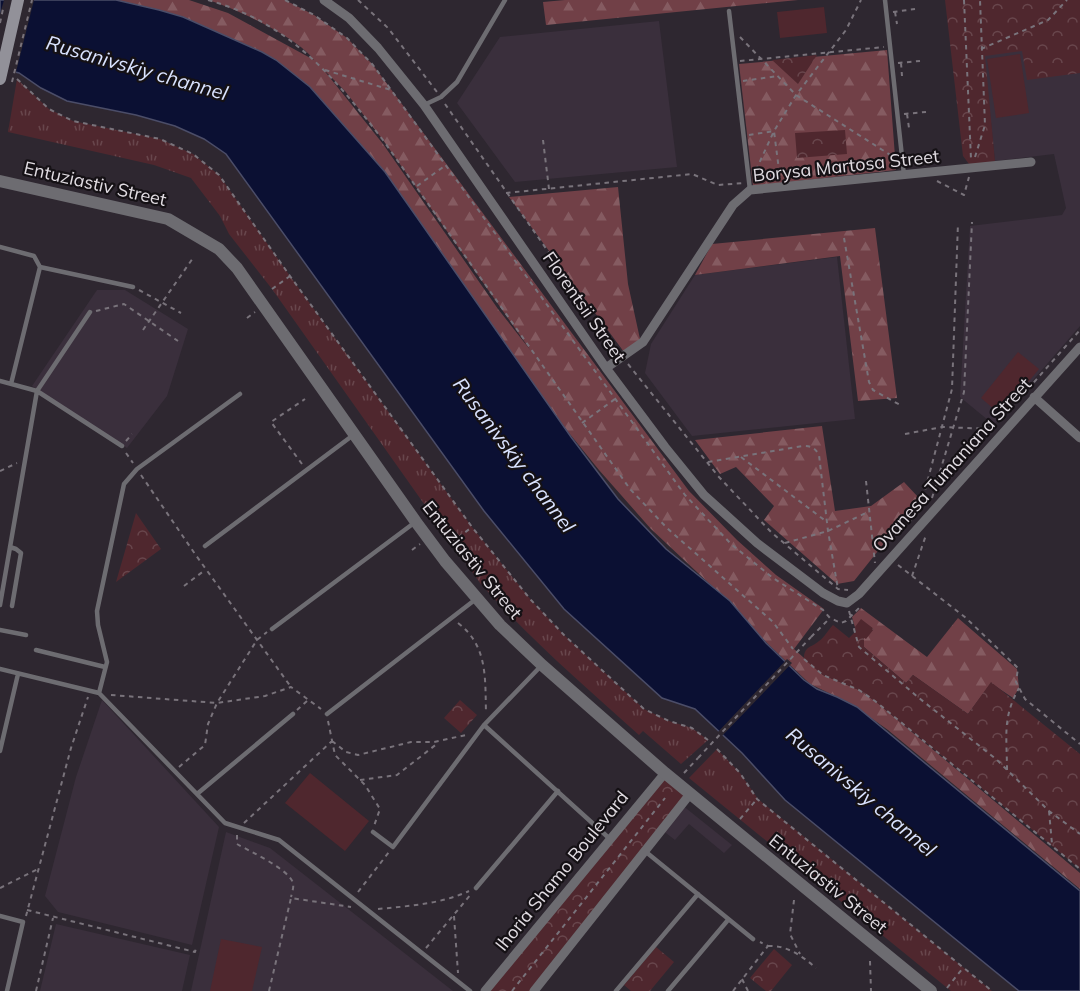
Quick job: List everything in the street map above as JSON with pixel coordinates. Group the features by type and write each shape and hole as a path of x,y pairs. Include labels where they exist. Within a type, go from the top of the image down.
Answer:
{"main road":[{"path":"6,81 18,0"}],"street":[{"name":"Florentsii Street","path":"324,0 349,18 371,41 424,105 606,368 704,495 757,543 823,593 838,602 847,603"},
{"name":"Borysa Martosa Street","path":"606,368 644,342 733,205 750,187 781,187 1031,162"},
{"name":"Entuziastiv Street","path":"0,181 168,219 219,249 237,268 416,522 476,598 542,665 664,773 931,991"},
{"name":"Ovanesa Tumaniana Street","path":"847,603 859,594 1029,395 1080,346"},
{"path":"1029,395 1080,438"},
{"name":"Ihoria Shamo Boulevard","path":"485,991 664,773"},
{"path":"534,991 690,794"}],"lane":[{"path":"424,105 441,97 457,82 505,0"},
{"path":"885,0 904,176"},
{"path":"729,11 750,187"},
{"path":"0,247 34,256 40,267 11,384"},
{"path":"40,267 133,287"},
{"path":"0,605 38,391 90,312"},
{"path":"0,381 38,391 122,446"},
{"path":"99,693 107,662 97,619 98,604 122,491 128,478 137,469 240,394"},
{"path":"205,546 354,434"},
{"path":"272,629 416,522"},
{"path":"10,547 19,551 21,557 12,606"},
{"path":"327,714 476,598"},
{"path":"0,630 26,635"},
{"path":"36,650 105,667"},
{"path":"373,832 393,847 484,725 542,665"},
{"path":"0,669 99,693 225,823 279,840 470,991"},
{"path":"0,751 18,674"},
{"path":"197,794 293,714"},
{"path":"484,725 610,839"},
{"path":"476,888 558,791"},
{"path":"645,851 753,939"},
{"path":"616,991 698,894"},
{"path":"0,916 23,922 7,991"},
{"path":"668,991 728,920"}],"path":[{"path":"0,23 5,0"},
{"path":"6,81 32,0"},
{"path":"208,0 262,22 307,52 345,90 383,140 630,489 667,528 773,622 793,649"},
{"path":"358,0 387,28 441,97 623,358 707,462 763,524 784,543 838,589 855,589"},
{"path":"506,193 692,174 718,185 750,187 774,131 796,95 846,30 861,0"},
{"path":"964,0 972,168"},
{"path":"964,195 985,125 980,0"},
{"path":"981,50 1048,20 1067,0"},
{"path":"887,13 915,9"},
{"path":"895,12 897,24"},
{"path":"730,27 796,95 903,164"},
{"path":"735,62 891,46"},
{"path":"892,63 920,62"},
{"path":"901,63 902,76"},
{"path":"324,70 392,90"},
{"path":"737,82 778,76"},
{"path":"17,79 49,110 73,121 160,139 193,154 219,175 472,527 531,600 564,635 644,709 669,721 692,728 708,740"},
{"path":"898,115 926,112"},
{"path":"907,114 909,128"},
{"path":"744,136 774,131"},
{"path":"774,131 781,187"},
{"path":"543,140 549,189"},
{"path":"416,187 446,165"},
{"path":"939,491 931,501 964,392 972,222"},
{"path":"923,509 908,527 924,494 952,389 958,223"},
{"path":"844,238 864,360 871,387 902,406"},
{"path":"143,330 193,258"},
{"path":"272,289 290,276"},
{"path":"133,287 181,313"},
{"path":"90,312 124,304 178,341"},
{"path":"1029,395 1080,330"},
{"path":"305,399 271,422 307,471"},
{"path":"582,423 615,399"},
{"path":"905,434 942,427 993,428 986,437"},
{"path":"707,462 803,446 815,449 819,455 826,522 838,589"},
{"path":"741,457 826,522"},
{"path":"0,471 25,459"},
{"path":"137,469 291,687 327,714 335,755 360,780 380,809 373,832"},
{"path":"866,482 875,566 882,558"},
{"path":"784,543 828,531 868,512"},
{"path":"451,543 472,527"},
{"path":"912,576 926,535"},
{"path":"898,565 966,618 1018,668 1016,682 1024,699 1080,744"},
{"path":"183,586 206,569"},
{"path":"847,603 859,646 1007,770 1049,811 1080,834"},
{"path":"451,617 471,632 482,654 486,713 484,725"},
{"path":"684,773 830,618"},
{"path":"174,771 205,745 208,724 217,703 258,640 272,629"},
{"path":"804,659 823,675 859,690 875,701 1080,869"},
{"path":"99,693 142,699 217,703 265,696 291,687"},
{"path":"1007,770 1006,722 1019,688"},
{"path":"90,691 71,748 27,910 195,952 196,948"},
{"path":"293,714 308,700"},
{"path":"332,741 346,752 358,755 411,742 441,741 466,735"},
{"path":"269,991 293,885 290,878 256,854 237,844 236,838 239,827 332,741"},
{"path":"360,780 397,775 441,741"},
{"path":"717,749 740,773 758,799 992,991"},
{"path":"512,991 665,798"},
{"path":"740,819 758,799"},
{"path":"1049,811 1053,846"},
{"path":"353,898 393,847"},
{"path":"0,888 39,868"},
{"path":"291,898 368,910 425,904 458,896 476,888"},
{"path":"422,953 476,888"},
{"path":"794,900 790,934 800,954"},
{"path":"454,914 458,982"},
{"path":"36,991 53,917"},
{"path":"753,939 768,946 777,945 800,954 816,968"},
{"path":"733,991 768,946"},
{"path":"870,961 871,991"},
{"path":"947,988 963,968"},
{"path":"742,979 748,991"}],"shaded area":[{"path":"659,21 677,167 515,182 457,103 500,37"},
{"path":"1080,36 1080,326 994,425 960,397 970,226 1062,215 1066,208 1054,154 995,161 984,54"},
{"path":"837,257 855,419 692,436 645,373 651,344 695,275"},
{"path":"97,290 125,290 188,329 167,396 127,448 32,386"},
{"path":"102,700 219,827 192,945 58,912 45,896 76,777"},
{"path":"682,805 732,845 724,853 689,824 675,840 662,830"},
{"path":"226,832 270,848 453,991 191,991"},
{"path":"56,924 190,955 182,991 40,991"}],"green space":[{"path":"115,0 189,0 228,13 314,60 295,42 281,33 208,0 285,0 314,15 347,38 373,65 689,491 737,540 776,575 824,609 794,649 823,675 859,690 875,701 1080,873 1080,889 888,730 850,703 810,684 769,645 714,588 651,529 599,470 556,417 420,223 276,60 183,17","holes":["323,69 345,91 383,140 531,351 498,309 383,144"]},
{"path":"565,0 798,0 546,25 543,2"},
{"path":"945,0 1080,0 1080,73 1027,80 1022,51 985,56 995,161 972,168 963,156"},
{"path":"824,7 827,33 780,38 777,12"},
{"path":"887,50 896,170 753,186 739,64"},
{"path":"1020,54 1029,113 996,118 987,59"},
{"path":"817,55 798,84 772,60"},
{"path":"17,79 49,109 73,121 160,139 193,154 219,175 472,527 531,600 564,635 644,709 669,721 692,728 708,740 681,764 643,731 639,735 557,661 480,583 191,178 154,165 8,132"},
{"path":"845,130 847,154 797,158 795,133"},
{"path":"618,187 628,284 640,339 624,352 509,197"},
{"path":"875,228 897,398 858,401 840,256 695,275 712,244"},
{"path":"1018,352 1039,369 1001,415 981,398"},
{"path":"822,426 835,511 871,506 904,482 918,497 854,581 837,584 764,520 774,506 736,467 720,474 695,440"},
{"path":"136,513 161,549 116,582"},
{"path":"861,608 927,657 958,618 1017,669 1019,688 1013,698 991,683 968,714 913,675 906,683 864,647 863,637 856,631 852,617"},
{"path":"861,619 874,629 866,639 864,638 864,647 906,683 913,675 968,714 991,682 1080,754 1080,869 875,701 859,690 823,675 804,659 807,649 821,640 833,625 849,638 856,631 855,627"},
{"path":"460,700 477,715 461,733 444,718"},
{"path":"717,749 740,773 758,799 992,991 951,991 689,778"},
{"path":"310,773 369,821 345,851 285,803"},
{"path":"665,773 690,794 534,991 485,991"},
{"path":"221,939 262,947 252,991 210,991"},
{"path":"656,947 674,962 650,991 631,991 624,985"},
{"path":"774,949 792,965 771,991 766,991 750,978"}],"water":[{"name":"Rusanivskiy channel","path":"0,0 116,0 159,10 183,17 262,52 310,87 385,172 571,437 618,499 666,549 730,601 766,643 804,680 817,689 857,707 1080,891 1080,991 1019,991 785,800 742,753 695,709 662,698 564,609 484,511 226,154 204,139 175,126 136,115 67,101 41,88 19,73 0,68"}],"pier":[{"path":"4,0 34,0 15,76 0,71 0,14"},
{"path":"787,659 792,663 721,737 717,733"}]}
